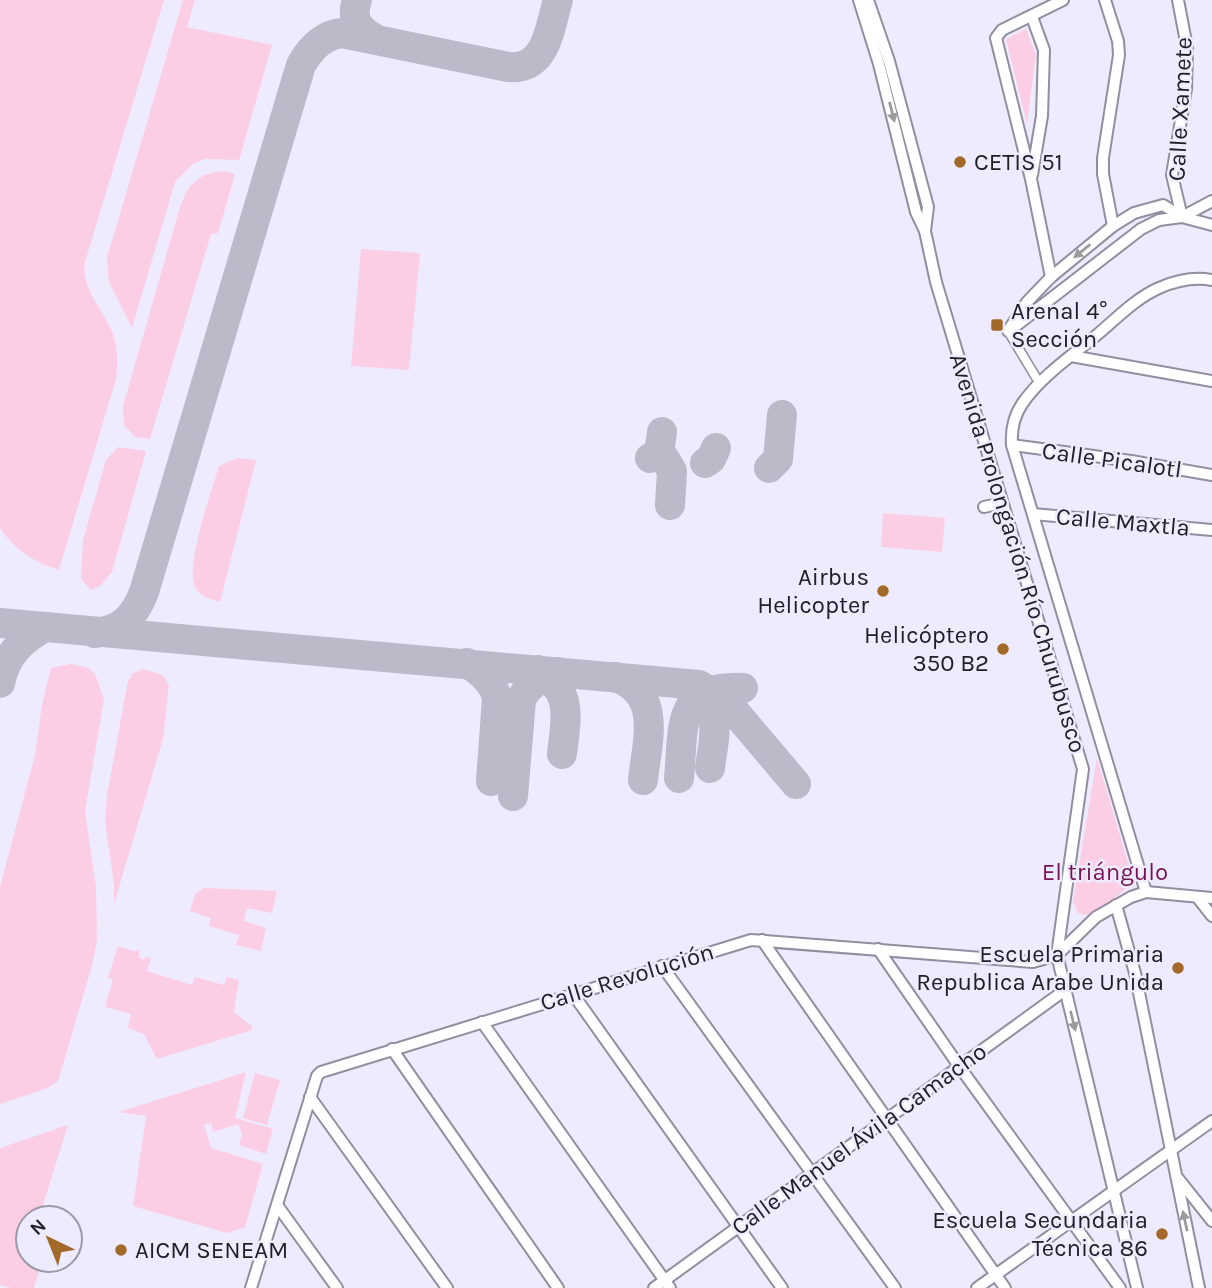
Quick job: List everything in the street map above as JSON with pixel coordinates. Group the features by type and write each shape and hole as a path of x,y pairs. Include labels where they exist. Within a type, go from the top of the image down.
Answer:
{"street":[{"name":"Avenida Prolongación Río Churubusco","path":"859,0 879,64 916,212 925,231 936,282 1083,769 1057,955 1137,1288"},
{"name":"Avenida Prolongación Río Churubusco","path":"868,0 889,61 928,207 925,231"},
{"path":"1051,277 997,35 1063,0"},
{"path":"1105,0 1118,41 1119,55 1102,158 1113,226"},
{"name":"Calle Xamete","path":"1178,0 1187,47 1186,78 1172,175 1182,217"},
{"path":"1031,179 1042,116 1044,52 1032,17"},
{"path":"1008,331 1141,229 1159,220 1182,217 1212,201"},
{"path":"1008,331 1027,302 1051,277 1113,226 1134,213 1163,205 1182,217 1212,225"},
{"path":"1146,892 1012,445 1013,426 1022,404 1040,384 1143,297 1165,286 1193,279 1212,280"},
{"path":"1008,331 1040,384"},
{"path":"1071,356 1212,381"},
{"name":"Calle Picalotl","path":"1012,445 1212,475"},
{"path":"984,507 1002,503"},
{"name":"Calle Maxtla","path":"1033,514 1212,530"},
{"path":"1057,955 1088,924 1116,905 1146,892 1212,898"},
{"path":"1197,897 1212,916"},
{"path":"1116,905 1135,973 1199,1288"},
{"path":"762,940 1005,1288"},
{"name":"Calle Revolución","path":"251,1288 319,1073 742,942 762,940 1033,962 1057,955"},
{"path":"878,949 1120,1288"},
{"path":"662,966 895,1288"},
{"name":"Calle Manuel Ávila Camacho","path":"654,1288 668,1284 738,1227 1065,990"},
{"path":"573,994 782,1288"},
{"path":"482,1022 668,1284"},
{"path":"392,1049 558,1288"},
{"path":"310,1097 447,1288"},
{"path":"977,1288 1212,1121"},
{"path":"1175,1174 1212,1221"},
{"path":"277,1205 337,1288"}],"green space":[{"path":"0,0 164,0 85,262 89,288 113,335 117,373 59,570 26,554 0,528"},
{"path":"183,0 195,0 187,27 272,45 239,160 205,159 194,163 175,182 132,328 109,282 107,258"},
{"path":"1026,29 1036,54 1027,124 1006,39"},
{"path":"223,171 235,174 218,233 211,234 150,439 135,437 124,425 123,406 180,207 196,181"},
{"path":"361,249 420,253 409,370 351,366"},
{"path":"118,447 146,451 112,572 100,586 91,590 81,579 83,540 106,460"},
{"path":"237,458 256,460 220,602 198,592 193,579 193,565 200,529 219,466"},
{"path":"883,513 945,518 942,552 881,547"},
{"path":"71,664 89,668 95,674 104,699 85,811 96,887 97,940 92,966 58,1081 48,1088 0,1104 0,887 35,755 42,705 51,668"},
{"path":"143,669 163,675 169,685 163,739 114,904 105,821 107,795 128,681 132,674"},
{"name":"El triángulo","path":"1097,758 1134,883 1087,915 1078,913 1073,902"},
{"path":"204,888 277,891 272,913 247,908 244,921 266,928 261,951 236,945 239,935 209,926 211,918 190,911 195,894"},
{"path":"118,946 133,951 139,950 139,958 144,960 146,957 151,958 147,971 192,985 195,977 224,985 227,977 239,980 234,1012 252,1026 252,1030 157,1059 144,1034 128,1028 131,1014 105,1007 113,980 108,978"},
{"path":"246,1072 235,1118 273,1129 266,1154 239,1145 242,1134 238,1124 213,1132 211,1123 204,1125 211,1148 263,1164 245,1227 227,1233 133,1206 146,1116 119,1112"},
{"path":"255,1073 280,1080 267,1125 243,1118"},
{"path":"68,1125 43,1204 14,1204 14,1274 38,1274 34,1288 0,1285 0,1148"}],"taxiway":[{"path":"357,0 355,18 363,31 374,38"},
{"path":"95,633 112,629 126,621 144,592 301,65 309,54 323,40 342,33 508,67 521,66 539,55 549,35 558,0"},
{"path":"769,468 778,459 782,415"},
{"path":"650,458 659,453 662,432"},
{"path":"705,463 711,459 716,448"},
{"path":"665,459 672,471 670,505"},
{"path":"0,623 699,685 725,700 796,784"},
{"path":"0,683 6,664 16,649 45,627"},
{"path":"467,663 486,678 497,698 491,781"},
{"path":"538,670 558,687 565,707 562,754"},
{"path":"513,796 521,700 536,682 558,672"},
{"path":"616,677 631,685 641,695 646,707 649,735 643,780"},
{"path":"694,688 713,716 710,768"},
{"path":"679,778 684,726 687,712 694,701 705,693 743,688"}],"place":[{"name":"CETIS 51","path":"960,162"},
{"name":"Arenal 4° Sección","path":"997,325"},
{"name":"Airbus Helicopter","path":"883,591"},
{"name":"Helicóptero 350 B2","path":"1003,649"},
{"name":"Escuela Primaria Republica Arabe Unida","path":"1178,968"},
{"name":"Escuela Secundaria Técnica 86","path":"1162,1234"},
{"name":"AICM SENEAM","path":"121,1250"}]}
